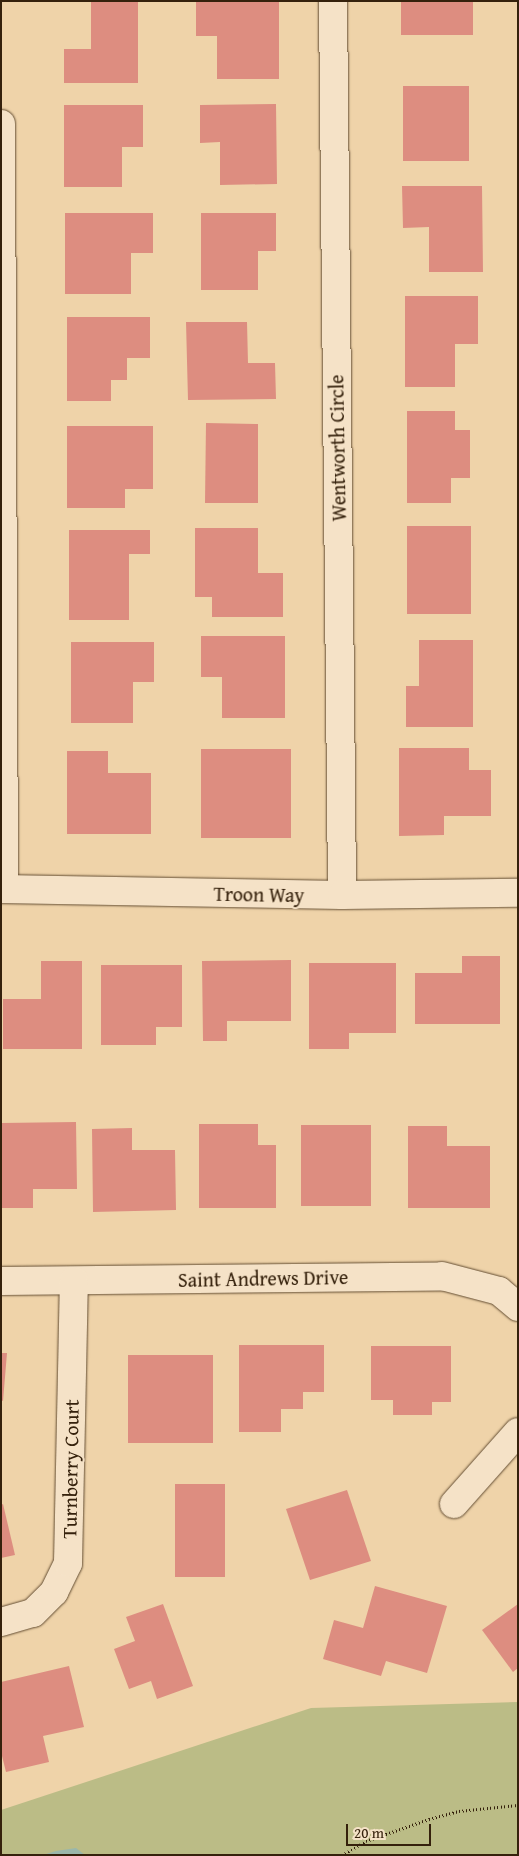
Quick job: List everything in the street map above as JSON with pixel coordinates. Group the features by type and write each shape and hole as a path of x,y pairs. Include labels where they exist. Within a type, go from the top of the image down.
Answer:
{"street":[{"name":"Wentworth Circle","path":"333,1 342,895"},
{"path":"1,124 2,889"},
{"name":"Troon Way","path":"2,889 342,895 518,893"},
{"name":"Saint Andrews Drive","path":"1,1281 442,1276 499,1291 518,1307"},
{"name":"Turnberry Court","path":"1,1622 33,1612 54,1592 68,1563 74,1281"},
{"path":"454,1504 518,1432"}],"path":[{"path":"342,1855 366,1841 429,1819 459,1811 518,1805"}],"green space":[{"path":"518,1702 518,1855 1,1855 1,1810 311,1708"}],"shaded area":[{"path":"76,1848 85,1855 43,1855 56,1851"}],"building":[{"path":"91,1 138,1 138,83 64,83 64,49 91,49"},
{"path":"196,1 279,1 279,79 217,79 217,36 196,36"},
{"path":"401,1 473,1 473,35 401,35"},
{"path":"403,86 469,86 469,161 403,161"},
{"path":"276,104 277,184 220,185 220,142 200,143 200,105"},
{"path":"64,105 143,105 143,147 122,147 122,187 64,187"},
{"path":"402,186 482,186 483,272 429,272 429,227 403,228"},
{"path":"65,213 153,213 153,253 131,253 131,294 65,294"},
{"path":"201,213 276,213 276,251 258,251 258,290 201,290"},
{"path":"405,296 478,296 478,344 455,344 455,387 405,387"},
{"path":"67,317 150,317 150,358 127,358 127,380 111,380 111,401 67,401"},
{"path":"186,322 247,322 248,363 275,363 276,399 188,400"},
{"path":"407,411 455,411 455,430 470,430 470,478 451,478 451,503 407,503"},
{"path":"206,423 258,424 258,503 205,503"},
{"path":"67,426 153,426 153,489 125,489 125,508 67,508"},
{"path":"407,526 471,526 471,614 407,614"},
{"path":"195,528 258,528 258,573 283,573 283,617 212,617 212,597 195,597"},
{"path":"69,530 150,530 150,554 129,554 129,620 69,620"},
{"path":"201,636 285,636 285,718 222,718 222,677 201,677"},
{"path":"419,640 473,640 473,727 406,727 406,686 419,686"},
{"path":"71,642 154,642 154,682 133,682 133,723 71,723"},
{"path":"399,748 469,748 469,770 491,770 491,816 444,816 444,835 399,836"},
{"path":"201,749 291,749 291,838 201,838"},
{"path":"67,751 108,751 108,773 151,773 151,834 67,834"},
{"path":"462,956 500,956 500,1024 415,1024 415,973 462,973"},
{"path":"291,960 291,1021 227,1021 227,1041 203,1041 202,961"},
{"path":"41,961 82,961 82,1049 3,1049 3,999 41,999"},
{"path":"309,963 396,963 396,1033 349,1033 349,1049 309,1049"},
{"path":"101,965 182,965 182,1027 156,1027 156,1045 101,1045"},
{"path":"76,1122 77,1189 33,1189 33,1208 1,1208 1,1123"},
{"path":"199,1124 258,1124 258,1145 276,1145 276,1208 199,1208"},
{"path":"301,1125 371,1125 371,1206 301,1206"},
{"path":"408,1126 447,1126 447,1146 490,1146 490,1208 408,1208"},
{"path":"132,1128 132,1150 175,1150 176,1210 93,1212 92,1129"},
{"path":"239,1345 324,1345 324,1392 303,1392 303,1409 281,1409 281,1432 239,1432"},
{"path":"371,1346 451,1346 451,1402 432,1402 432,1415 393,1415 393,1400 371,1400"},
{"path":"1,1353 7,1353 3,1401 1,1400"},
{"path":"128,1355 213,1355 213,1443 128,1443"},
{"path":"175,1484 225,1484 225,1577 175,1577"},
{"path":"347,1490 371,1561 310,1580 286,1509"},
{"path":"3,1504 15,1555 1,1558 1,1505"},
{"path":"375,1586 447,1606 427,1673 386,1661 381,1676 323,1659 334,1620 363,1628"},
{"path":"163,1604 193,1686 157,1699 151,1681 129,1689 114,1649 135,1641 126,1617"},
{"path":"518,1604 518,1668 513,1672 482,1630"},
{"path":"69,1666 84,1727 43,1736 49,1762 6,1772 1,1752 1,1682"}]}
